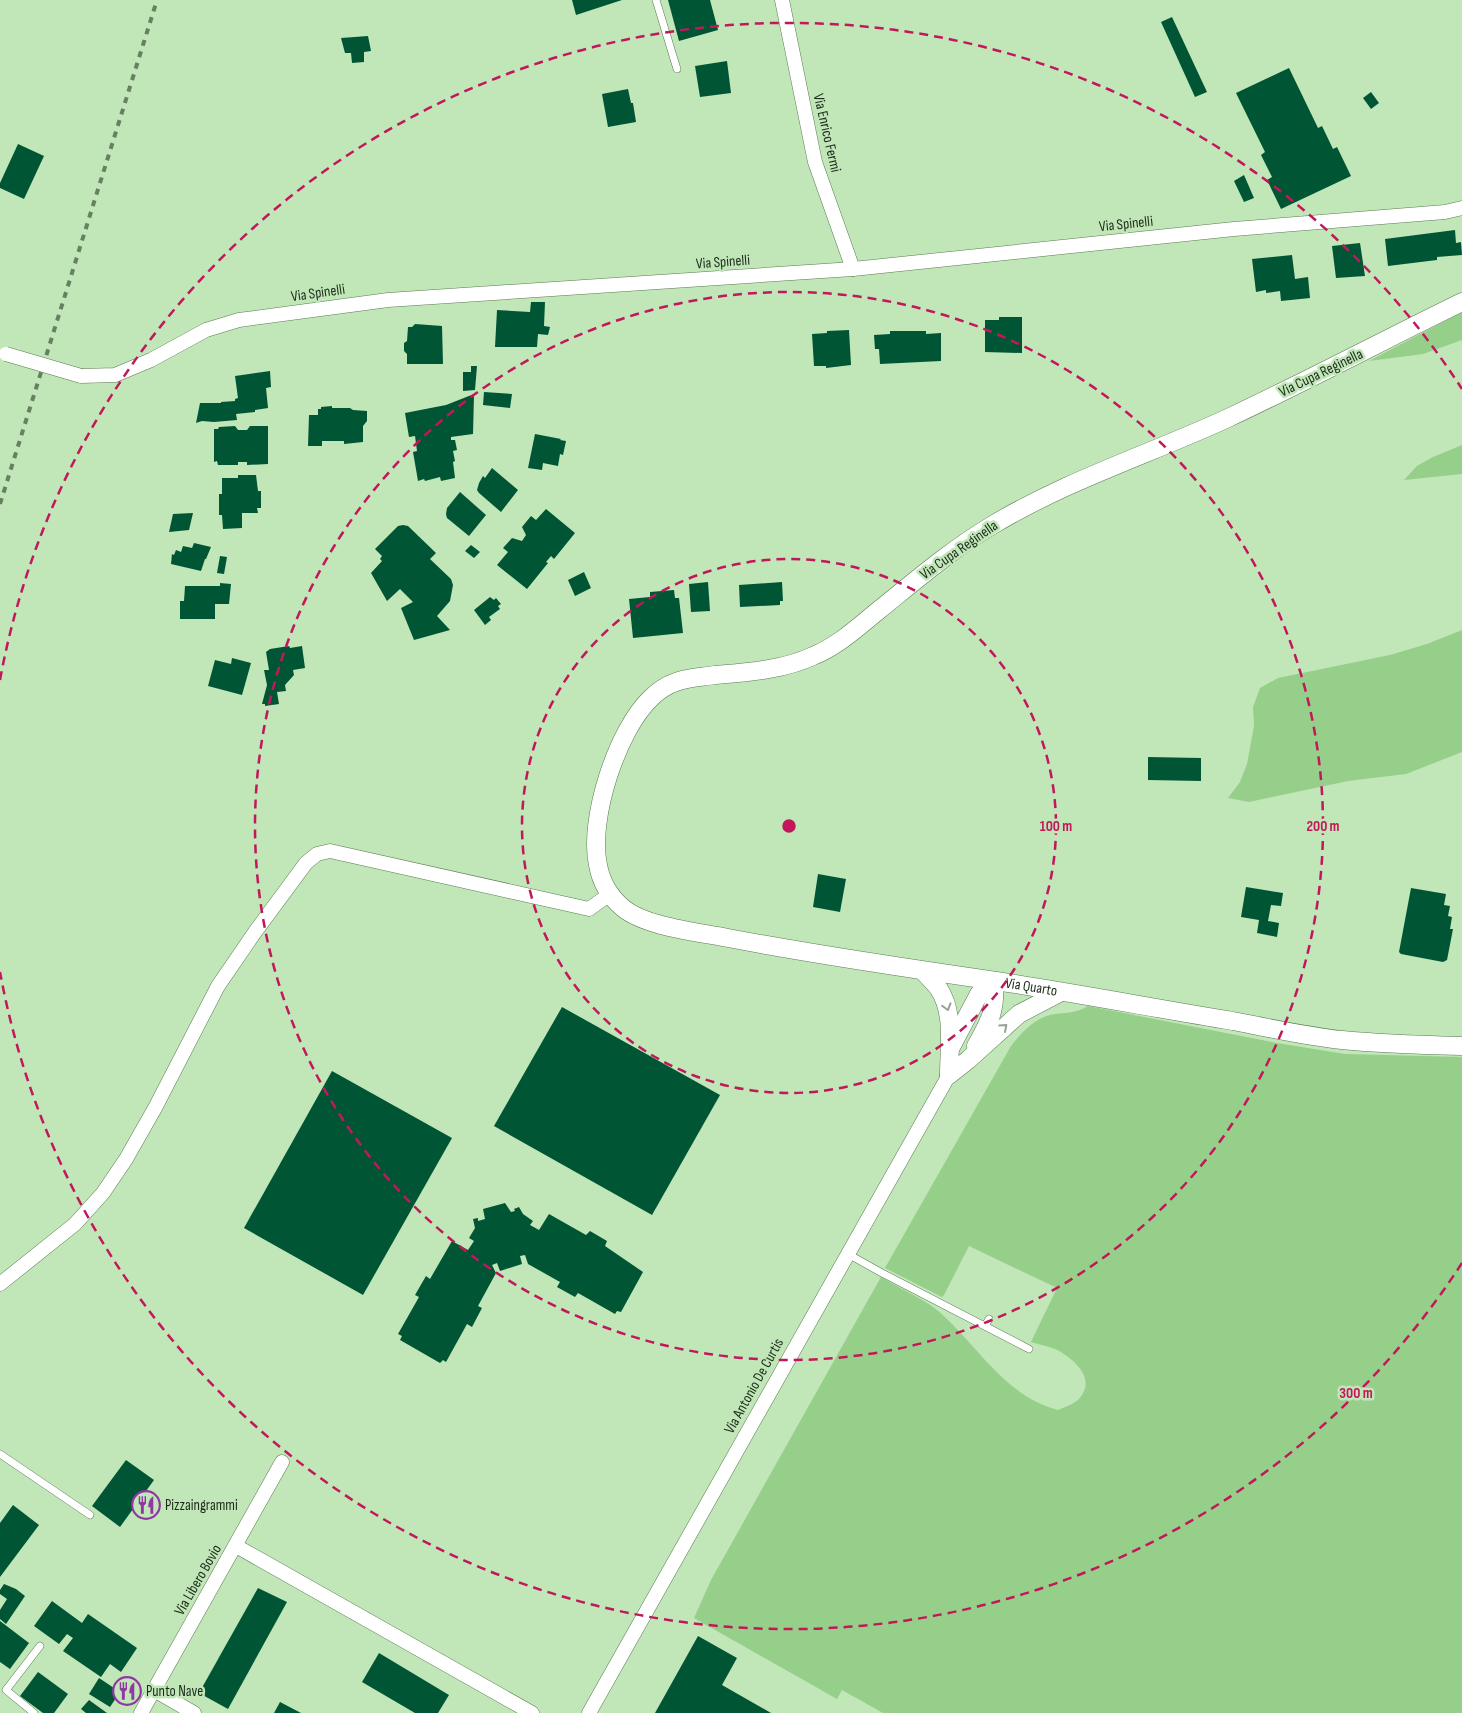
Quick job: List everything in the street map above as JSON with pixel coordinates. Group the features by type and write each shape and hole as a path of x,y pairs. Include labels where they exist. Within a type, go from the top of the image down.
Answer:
{"street":[{"name":"Via Enrico Fermi","path":"782,0 815,162 853,269"},
{"name":"Via Spinelli","path":"3,354 81,376 115,375 151,360 206,330 239,320 388,300 853,269 1234,229 1445,212 1462,208"},
{"name":"Via Cupa Reginella","path":"610,894 599,871 597,859 597,826 601,806 618,748 630,724 653,696 664,688 676,682 694,678 762,670 814,656 837,643 948,555 990,526 1035,501 1225,419 1334,367 1462,302"},
{"path":"0,1284 75,1224 103,1193 126,1159 155,1108 218,986 266,916 306,863 317,854 330,851 589,909 610,894"},
{"name":"Via Quarto","path":"610,894 622,907 631,913 668,926 774,947 994,981 1339,1040 1462,1046"},
{"path":"923,971 938,988 948,1008 950,1018 949,1075"},
{"path":"949,1050 979,994 994,981"},
{"path":"968,1060 991,1019 995,999 994,981"},
{"path":"949,1075 1018,1014 1060,992"},
{"name":"Via Antonio De Curtis","path":"589,1713 949,1075"},
{"name":"Via Libero Bovio","path":"141,1713 282,1462"},
{"path":"236,1546 532,1713"},
{"path":"154,1690 194,1713"}],"lane":[{"path":"656,0 677,69"},
{"path":"848,1254 882,1273 987,1323 1028,1349"},
{"path":"0,1454 90,1515"},
{"path":"34,1713 6,1690 40,1646"}],"green space":[{"path":"1462,312 1462,340 1423,354 1369,361"},
{"path":"1462,445 1462,474 1404,480 1417,466"},
{"path":"1462,630 1462,752 1406,774 1348,781 1249,802 1228,798 1240,782 1247,764 1254,726 1253,707 1260,688 1278,678 1390,655 1427,644"},
{"path":"1088,1006 1277,1043 1345,1054 1462,1057 1462,1713 883,1713 842,1690 837,1699 694,1618 711,1580 881,1277 937,1310 992,1368 1022,1393 1039,1403 1058,1410 1077,1401 1084,1392 1085,1378 1073,1361 1058,1350 1031,1342 1057,1288 969,1246 942,1297 885,1268 1011,1046 1023,1032 1038,1020 1050,1015 1084,1009"}],"building":[{"path":"572,0 622,0 576,15"},
{"path":"668,0 710,0 718,30 679,41"},
{"path":"1172,17 1207,92 1195,97 1161,22"},
{"path":"368,36 371,51 364,52 364,62 352,63 351,53 345,53 341,38"},
{"path":"727,61 731,93 700,97 695,66"},
{"path":"1289,68 1318,128 1322,126 1333,149 1337,147 1351,176 1281,209 1267,180 1272,177 1261,155 1265,152 1236,93"},
{"path":"628,89 631,103 633,103 636,122 608,127 602,94"},
{"path":"1371,92 1379,103 1371,109 1363,98"},
{"path":"18,144 44,156 24,199 0,188 0,183"},
{"path":"1244,175 1254,198 1244,202 1234,181"},
{"path":"1455,230 1456,243 1461,242 1462,255 1437,257 1437,260 1388,266 1385,239"},
{"path":"1360,243 1365,276 1336,278 1332,246"},
{"path":"1292,255 1295,279 1308,277 1310,298 1281,301 1280,291 1266,293 1266,290 1256,292 1252,259"},
{"path":"531,302 545,302 544,326 550,327 548,335 538,334 537,347 495,347 497,310 530,312"},
{"path":"999,317 1022,317 1022,353 985,352 985,320 999,320"},
{"path":"415,324 442,326 443,364 407,364 404,343 407,341 408,327 412,327"},
{"path":"849,330 851,365 826,368 826,366 814,366 812,334"},
{"path":"890,331 926,331 926,334 941,333 941,361 880,364 879,349 875,349 874,335 890,334"},
{"path":"471,366 477,366 475,390 463,391 463,372 471,372"},
{"path":"270,371 271,387 266,388 268,408 255,410 255,412 236,414 237,420 202,421 196,423 200,403 221,403 235,401 238,398 235,376"},
{"path":"484,392 512,394 510,408 483,405"},
{"path":"474,394 473,434 451,437 451,440 455,440 457,450 453,451 455,478 441,481 440,477 418,481 413,452 417,451 415,436 409,437 405,413 446,405"},
{"path":"332,406 332,408 350,408 367,411 367,421 363,426 363,442 344,444 344,441 322,441 322,446 308,446 309,415 318,415 318,409 321,409 321,407"},
{"path":"235,426 238,430 247,430 250,426 268,426 268,464 247,465 247,462 238,462 238,465 218,465 217,461 214,462 214,429"},
{"path":"535,434 566,441 563,455 560,454 558,466 543,463 542,470 528,468"},
{"path":"492,468 518,490 501,512 477,490 483,476 485,478"},
{"path":"238,475 256,475 258,491 261,491 261,508 257,508 258,513 242,513 242,528 223,529 222,515 219,515 219,494 222,494 222,478 238,478"},
{"path":"460,492 486,515 469,536 447,518 446,514 447,508"},
{"path":"546,509 575,533 554,559 551,556 546,562 548,563 527,589 497,565 508,552 503,548 512,538 522,541 526,535 522,527 531,516 536,520"},
{"path":"193,513 189,530 169,532 173,514"},
{"path":"398,526 408,526 436,553 430,559 451,579 453,585 450,601 437,616 450,630 414,640 401,608 413,602 400,589 387,601 371,573 382,561 380,559 382,556 375,549"},
{"path":"194,543 211,547 201,571 171,564 172,554 174,555 176,550 181,552 183,546 192,548"},
{"path":"471,545 480,552 474,558 465,551"},
{"path":"220,556 227,557 224,574 217,573"},
{"path":"584,572 591,588 575,596 568,580"},
{"path":"708,582 710,611 691,612 689,584"},
{"path":"782,582 783,601 780,601 780,605 740,607 739,585"},
{"path":"220,583 231,584 229,604 215,604 215,619 180,619 180,601 184,601 185,586 220,586"},
{"path":"674,590 675,598 679,598 683,633 633,638 629,599 650,597 650,592"},
{"path":"490,597 494,600 496,598 501,604 498,606 500,609 489,617 491,620 485,625 474,610"},
{"path":"289,646 290,648 302,646 305,668 293,670 294,675 285,685 286,691 277,692 279,704 265,706 265,704 262,704 267,685 264,670 269,670 266,652 270,649"},
{"path":"232,658 251,663 242,695 208,686 215,660 231,664"},
{"path":"1148,757 1201,758 1201,781 1148,780"},
{"path":"818,874 846,879 840,912 813,907"},
{"path":"1246,887 1283,893 1281,906 1271,905 1268,921 1279,923 1277,937 1257,933 1259,920 1241,917"},
{"path":"1411,888 1446,894 1444,905 1450,906 1448,916 1452,917 1450,929 1453,929 1447,960 1443,962 1401,954 1399,952"},
{"path":"562,1007 720,1095 652,1215 494,1126"},
{"path":"332,1071 452,1138 363,1295 244,1228"},
{"path":"505,1203 511,1212 519,1207 523,1214 533,1221 530,1225 539,1230 549,1214 586,1235 590,1231 607,1241 605,1246 643,1272 621,1312 617,1311 615,1314 578,1293 575,1297 557,1287 560,1282 528,1264 525,1255 520,1256 522,1264 500,1271 497,1263 492,1265 496,1273 478,1306 482,1308 472,1327 467,1324 446,1362 443,1360 440,1363 400,1340 402,1336 398,1334 419,1297 415,1295 426,1276 430,1279 452,1241 468,1250 474,1241 469,1238 475,1228 473,1219 478,1218 478,1221 485,1219 483,1209"},
{"path":"126,1460 154,1480 120,1527 92,1506"},
{"path":"13,1505 39,1525 0,1577 0,1523"},
{"path":"4,1584 16,1589 25,1596 6,1624 0,1619 0,1610 7,1599 0,1594"},
{"path":"258,1588 287,1602 228,1709 199,1693"},
{"path":"52,1601 82,1623 88,1614 137,1648 121,1672 110,1664 101,1677 63,1651 73,1638 67,1634 59,1644 34,1626"},
{"path":"0,1621 29,1643 10,1669 0,1662"},
{"path":"698,1636 737,1658 722,1685 771,1713 655,1713"},
{"path":"379,1653 449,1695 438,1713 415,1713 362,1682"},
{"path":"38,1672 68,1694 54,1713 43,1713 20,1696"},
{"path":"99,1678 120,1692 110,1707 89,1694"},
{"path":"89,1700 107,1713 86,1713 81,1709"},
{"path":"280,1702 301,1713 274,1713"}],"railway":[{"path":"0,504 157,0"}],"place":[{"name":"Pizzaingrammi","path":"146,1505"},
{"name":"Punto Nave","path":"127,1691"}]}
